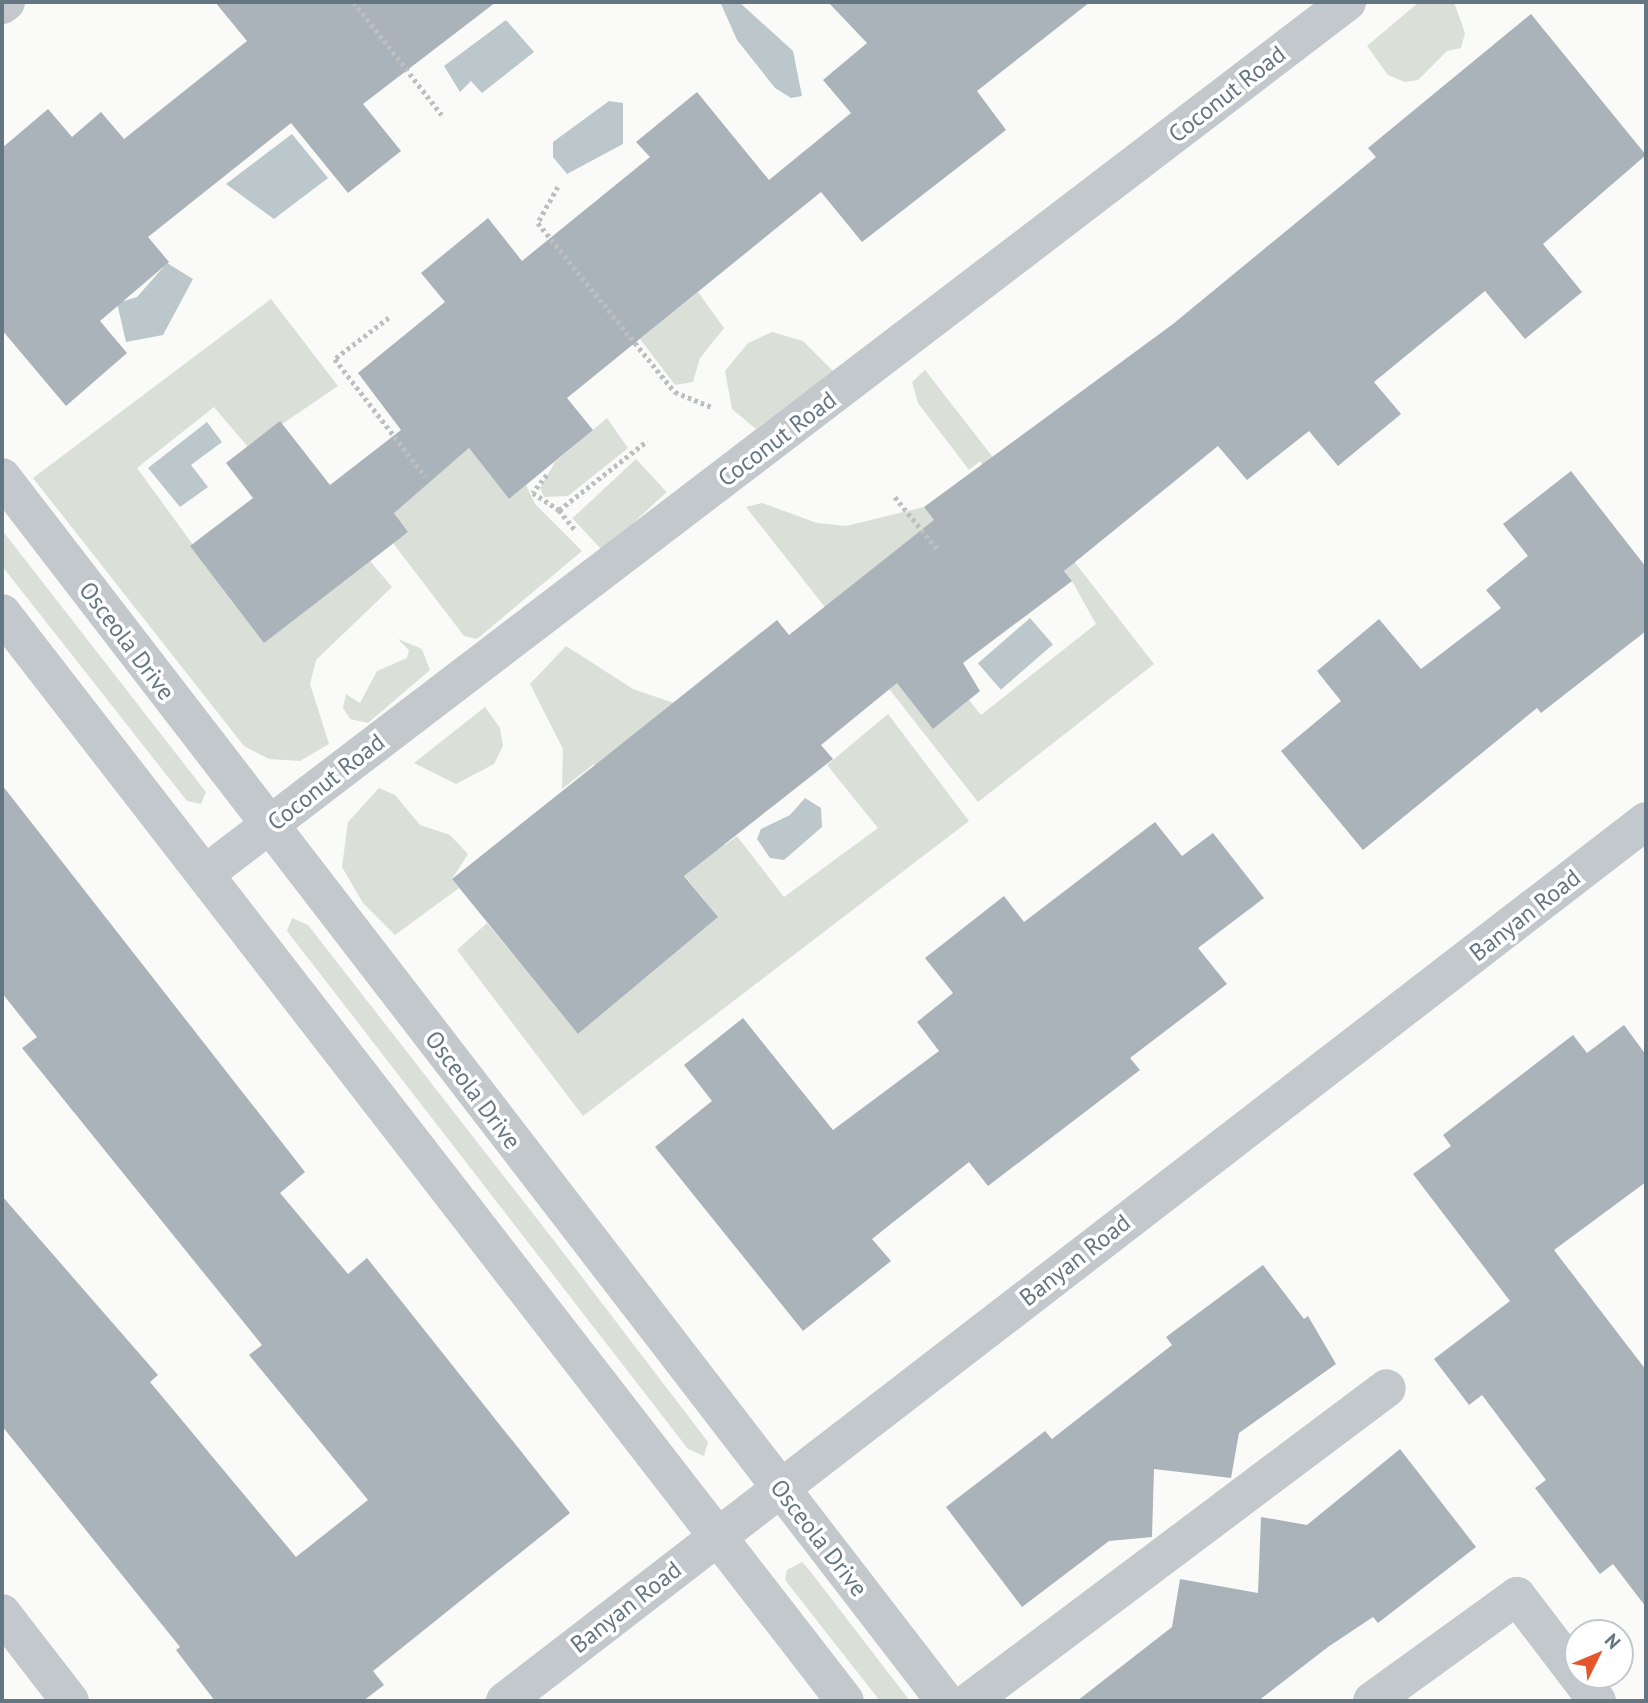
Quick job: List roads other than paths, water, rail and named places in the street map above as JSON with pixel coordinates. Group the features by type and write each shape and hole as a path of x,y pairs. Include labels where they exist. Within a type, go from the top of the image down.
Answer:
{"street":[{"path":"2,5 6,2"},
{"name":"Coconut Road","path":"205,874 1347,2"},
{"name":"Osceola Drive","path":"2,477 945,1701"},
{"path":"2,613 845,1701"},
{"name":"Banyan Road","path":"505,1701 1646,821"},
{"path":"970,1701 1387,1388"},
{"path":"1373,1701 1517,1596 1597,1701"},
{"path":"2,1613 70,1701"}]}
